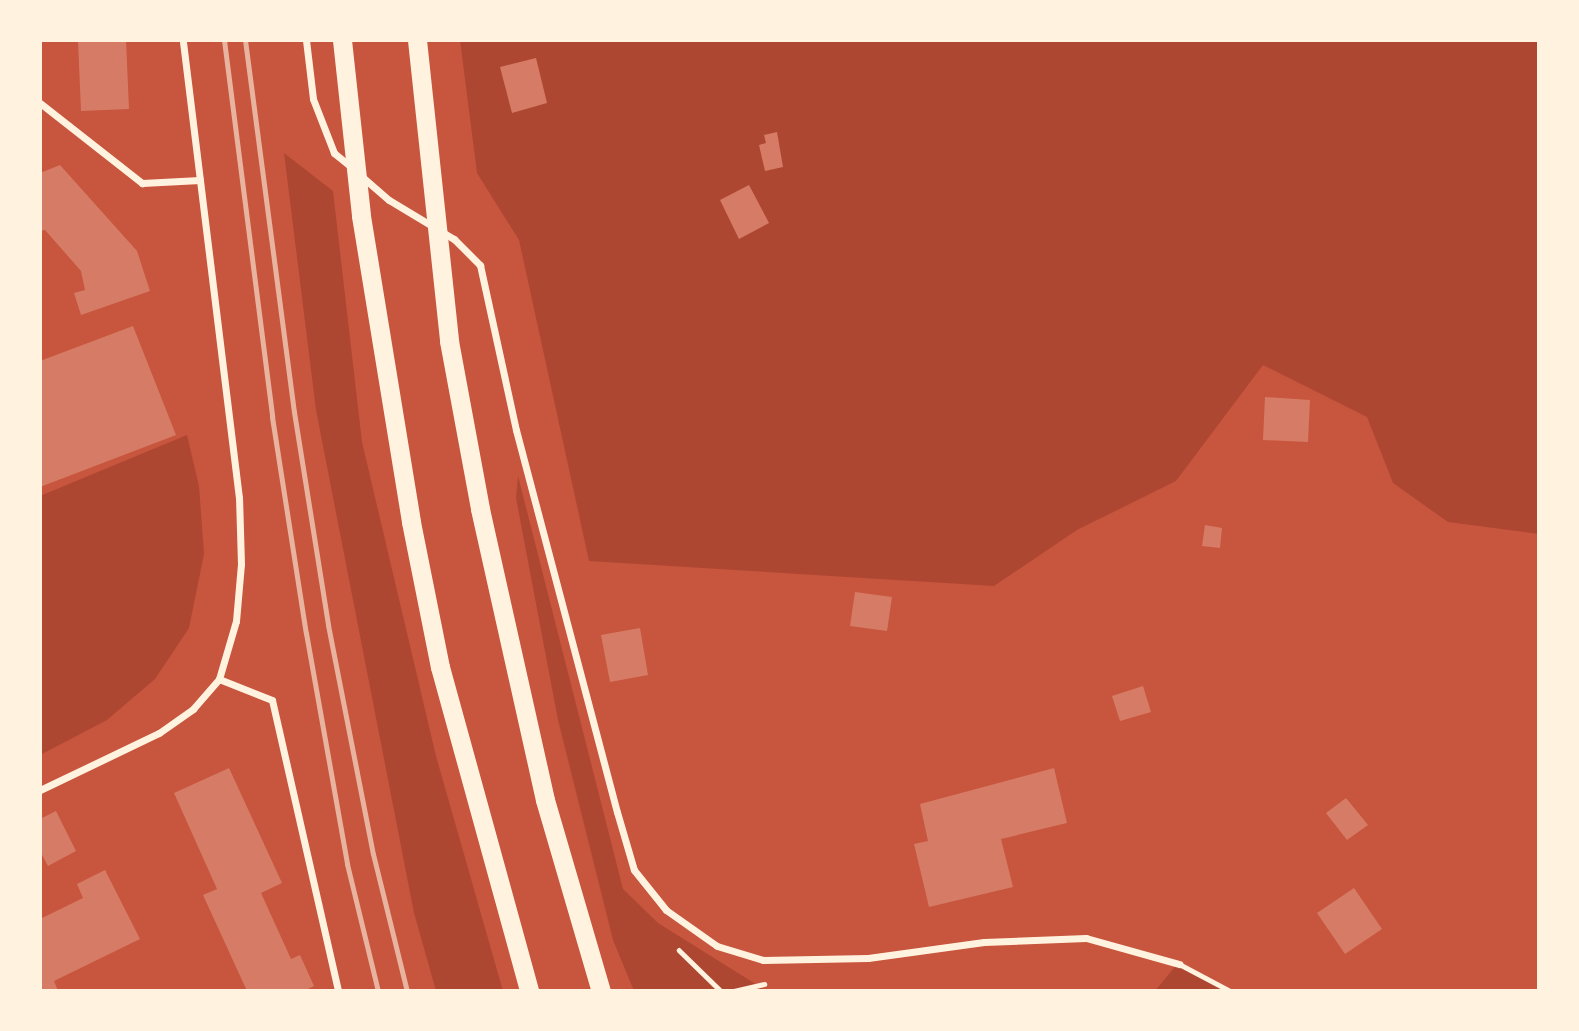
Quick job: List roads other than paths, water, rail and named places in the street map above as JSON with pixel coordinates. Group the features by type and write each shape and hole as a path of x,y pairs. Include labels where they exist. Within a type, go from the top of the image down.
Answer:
{"highway":[{"path":"342,40 365,243 411,522 440,667 529,991"},
{"path":"417,40 449,341 512,654 545,800 601,991"}],"street":[{"path":"40,790 159,733 192,709 219,679 236,621 242,564 239,498 183,40"},
{"path":"306,40 313,99 334,153 389,200 454,239 480,265 516,430 627,847 634,870 666,910 717,946 762,960 868,958 984,942 1086,938 1179,964"},
{"path":"40,103 142,183 200,180"},
{"path":"219,679 272,700 338,991"}],"lane":[{"path":"1179,964 1230,991"}],"railway":[{"path":"224,40 272,417 306,633 347,864 378,991"},
{"path":"245,40 294,412 328,625 373,854 407,991"}]}
